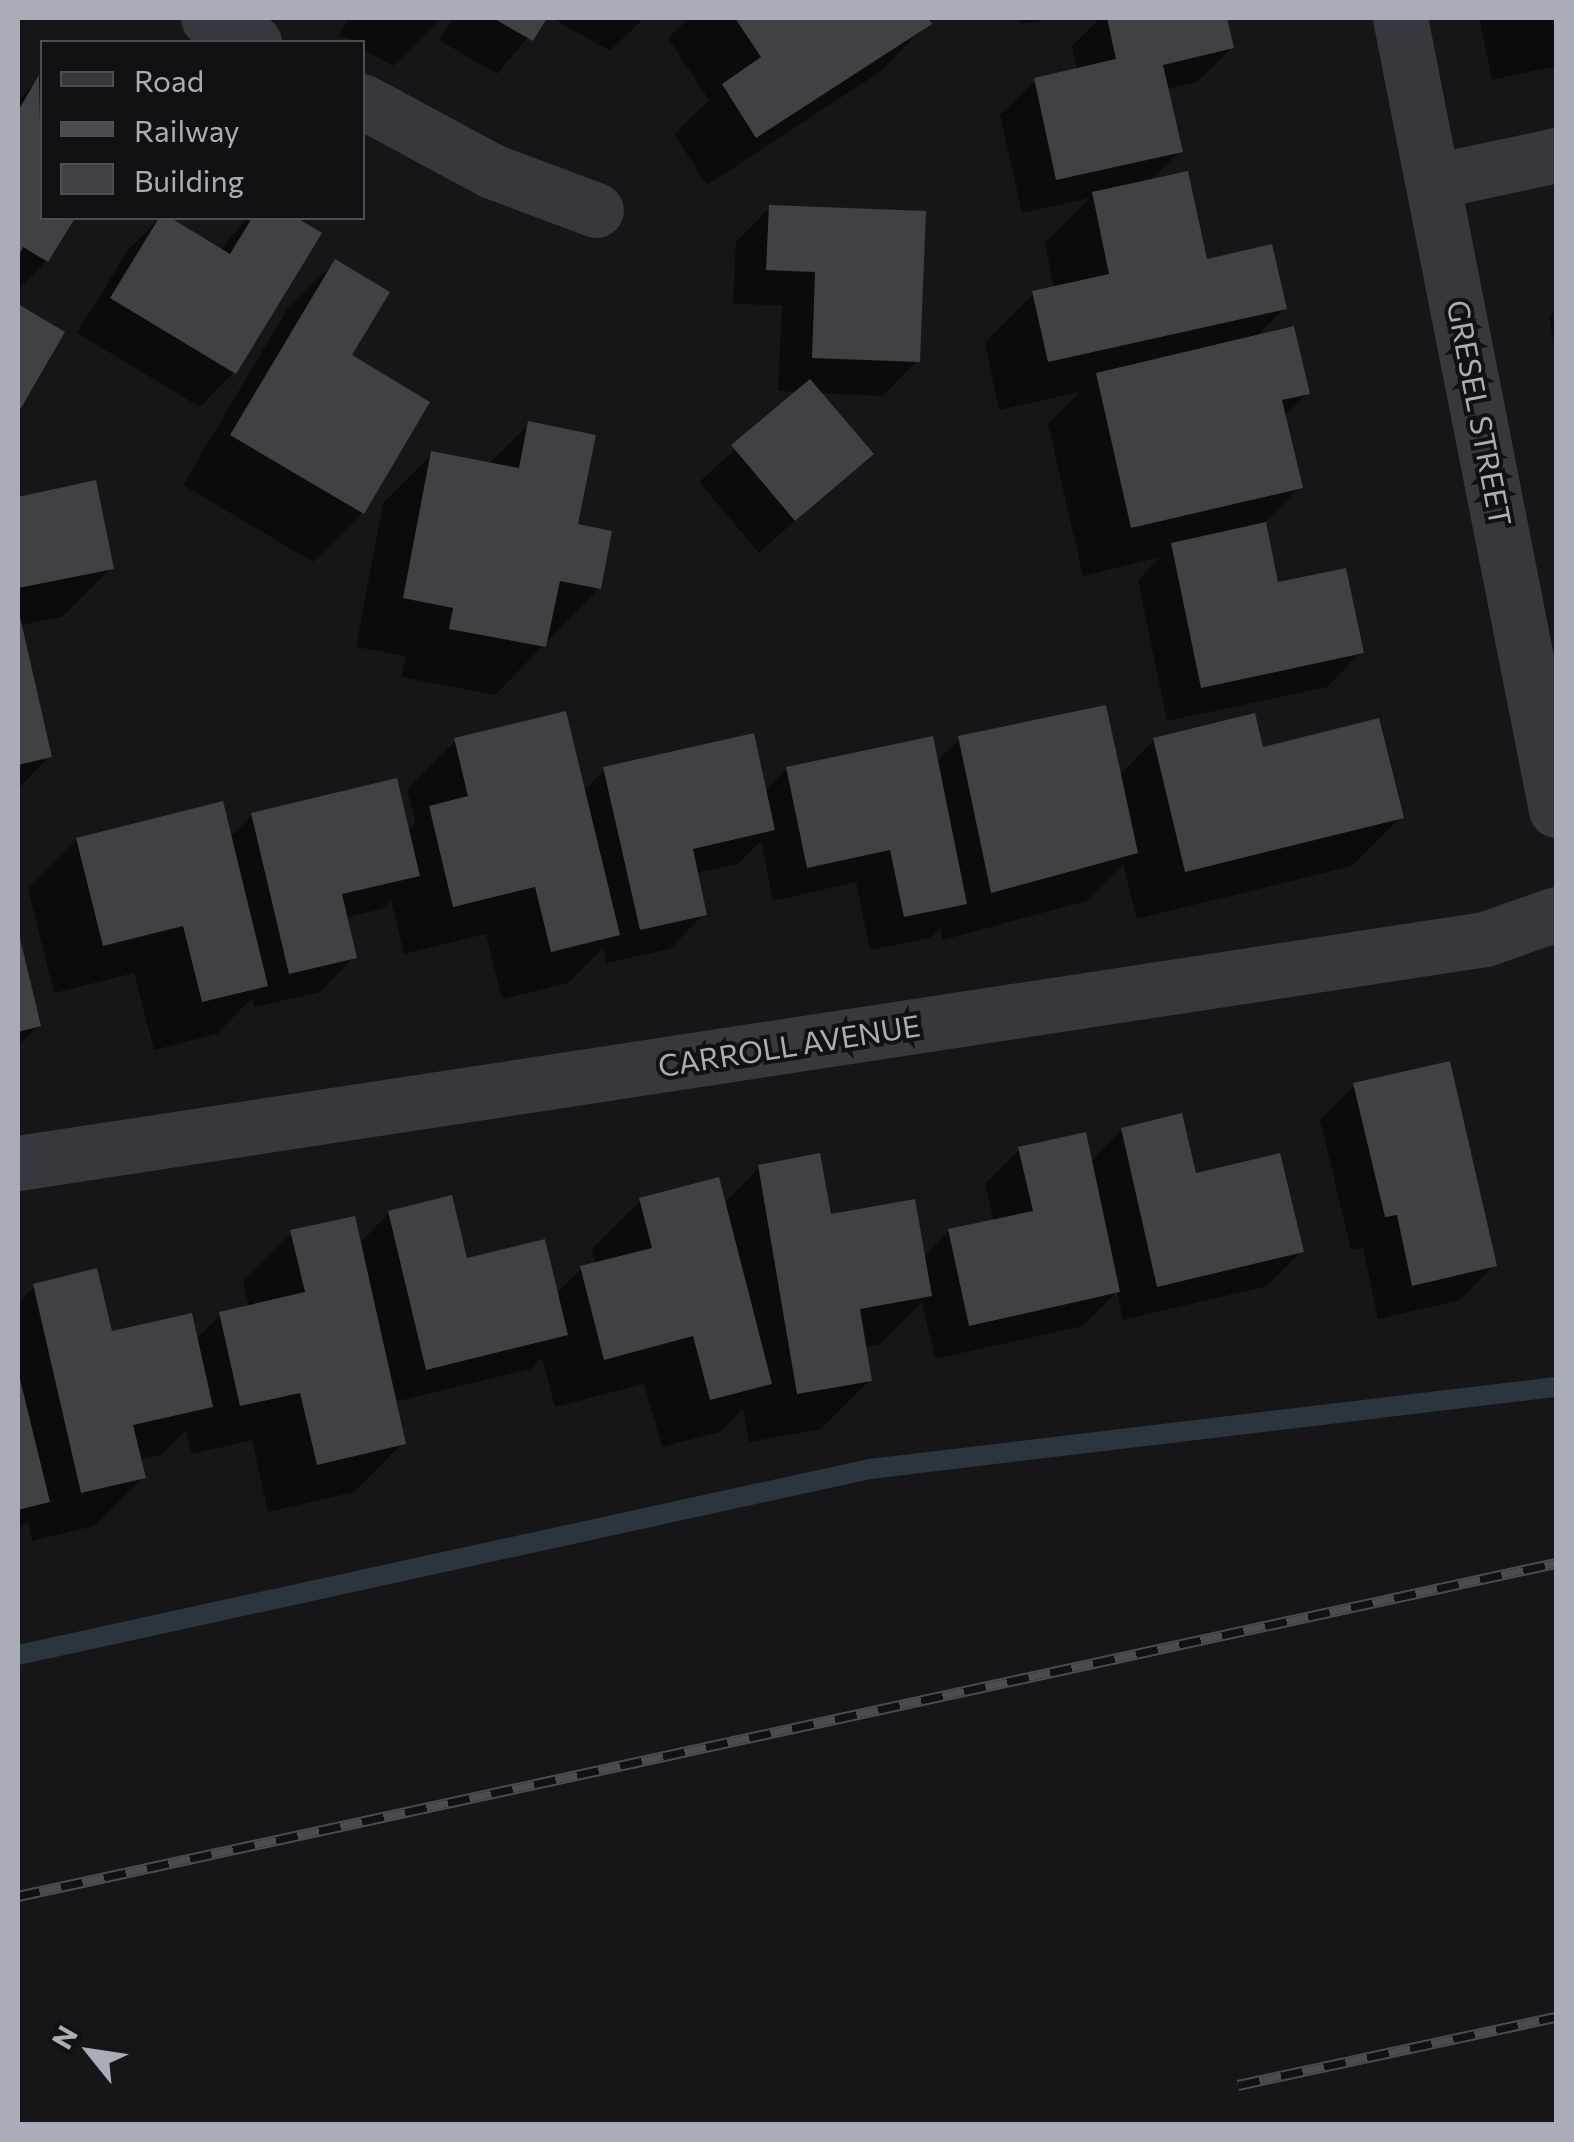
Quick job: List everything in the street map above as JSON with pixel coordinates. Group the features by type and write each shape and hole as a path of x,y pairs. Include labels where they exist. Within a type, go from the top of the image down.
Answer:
{"street":[{"path":"208,18 250,40"},
{"name":"GRESEL STREET","path":"1400,18 1556,810"},
{"path":"365,103 492,171 596,210"},
{"path":"1435,182 1556,155"},
{"name":"CARROLL AVENUE","path":"18,1162 1485,938 1556,914"}],"building":[{"path":"493,18 547,18 533,41"},
{"path":"735,18 928,18 932,24 756,138 722,84 761,57"},
{"path":"1107,18 1227,18 1234,48 1163,65 1183,152 1056,180 1034,78 1116,59"},
{"path":"39,75 40,220 74,220 48,262 23,247 18,257 18,111"},
{"path":"1188,171 1207,259 1272,244 1287,309 1048,362 1032,291 1109,274 1092,192"},
{"path":"769,205 926,211 920,362 812,358 815,272 766,270"},
{"path":"158,220 174,220 230,254 251,220 300,220 322,233 236,374 110,298"},
{"path":"335,259 390,292 352,355 430,402 364,514 230,435"},
{"path":"18,304 65,332 21,408 18,407"},
{"path":"1294,326 1310,394 1282,400 1303,488 1131,528 1096,373"},
{"path":"810,379 874,454 795,521 731,445"},
{"path":"528,421 596,435 578,524 612,531 601,589 560,581 546,647 449,629 453,608 403,598 431,451 519,468"},
{"path":"96,480 114,569 18,588 18,497"},
{"path":"1266,522 1278,582 1346,568 1364,653 1201,688 1171,543"},
{"path":"18,608 52,757 18,765"},
{"path":"1106,705 1138,853 991,893 958,736"},
{"path":"566,711 620,935 551,952 535,887 453,907 429,806 468,796 454,738"},
{"path":"1255,713 1263,747 1379,718 1404,818 1185,872 1153,738"},
{"path":"754,733 775,830 693,849 707,915 640,930 603,767"},
{"path":"933,736 967,904 904,917 890,850 807,868 786,767"},
{"path":"397,778 420,876 342,894 357,958 289,974 251,813"},
{"path":"223,801 268,986 202,1002 183,926 103,946 76,838"},
{"path":"18,930 41,1026 18,1032"},
{"path":"1450,1061 1497,1266 1412,1286 1397,1215 1385,1217 1353,1083"},
{"path":"1182,1113 1196,1173 1280,1153 1304,1252 1157,1287 1121,1128"},
{"path":"1086,1132 1120,1292 969,1326 948,1229 1033,1211 1018,1147"},
{"path":"820,1153 831,1214 915,1199 932,1296 860,1309 872,1381 797,1394 758,1165"},
{"path":"719,1177 772,1384 710,1400 693,1336 604,1360 580,1266 652,1248 639,1198"},
{"path":"452,1195 467,1258 545,1239 568,1335 426,1370 388,1211"},
{"path":"355,1216 406,1444 317,1465 300,1393 240,1406 219,1312 305,1292 290,1230"},
{"path":"97,1268 112,1331 192,1313 213,1407 133,1425 146,1478 81,1493 33,1284"},
{"path":"18,1371 50,1502 18,1510"}],"waterway":[{"path":"18,1655 870,1469 1556,1387"}],"railway":[{"path":"18,1896 1556,1563"},
{"path":"1238,2085 1556,2017"}]}
